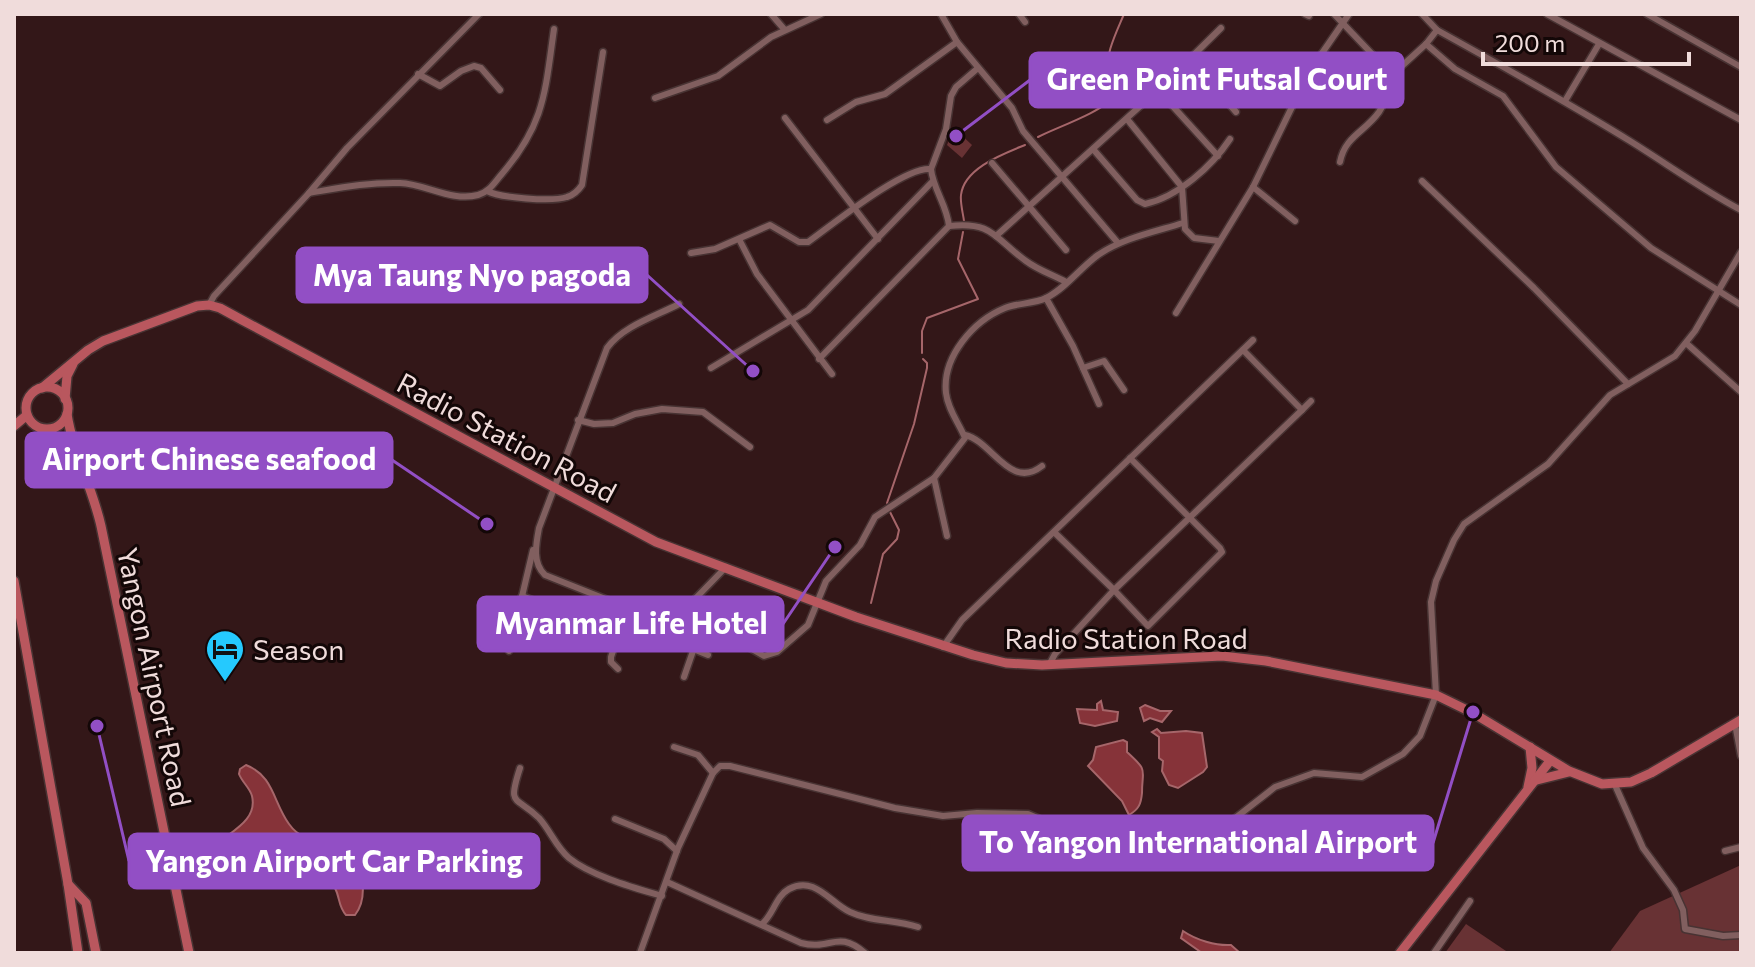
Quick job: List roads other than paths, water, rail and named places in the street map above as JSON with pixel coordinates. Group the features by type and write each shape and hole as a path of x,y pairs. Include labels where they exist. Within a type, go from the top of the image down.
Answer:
{"main road":[{"path":"74,361 67,376 67,414 59,425 47,429 35,425 27,415 30,395 74,361 103,341 197,306 209,305"},
{"name":"Radio Station Road","path":"209,305 656,542 943,647 1006,663 1049,665 1222,656 1266,661 1436,695 1569,771 1602,784 1615,785"},
{"path":"42,388 56,389 65,399"},
{"name":"Yangon Airport Road","path":"67,414 71,444 84,467 101,526 189,953"},
{"path":"14,426 27,415"},
{"path":"14,581 68,884 77,953"},
{"path":"1615,785 1651,773 1738,722"},
{"path":"1530,747 1530,785"},
{"path":"1400,953 1550,761"},
{"path":"1530,785 1569,771"},
{"path":"68,884 86,903 96,953"}],"street":[{"path":"209,305 347,148 479,14"},
{"path":"771,14 784,29"},
{"path":"655,98 718,76 784,29 821,14"},
{"path":"941,14 957,42 1012,108 1023,131 1118,243"},
{"path":"1019,14 1025,22"},
{"path":"1334,14 1392,75"},
{"path":"1176,313 1253,187 1309,72 1349,14"},
{"path":"1422,14 1437,30 1565,101 1741,210"},
{"path":"1547,14 1741,120"},
{"path":"1647,14 1741,67"},
{"path":"996,236 1127,119 1221,28"},
{"path":"309,193 345,186 404,183 456,196 487,191 520,154 533,131 542,107 554,29"},
{"path":"1340,162 1344,146 1372,121 1381,108 1392,75 1437,30"},
{"path":"827,120 856,102 885,94 957,42"},
{"path":"1426,44 1455,69 1503,96 1556,167 1651,248 1741,305"},
{"path":"1565,101 1599,44"},
{"path":"487,191 497,196 563,199 578,191 582,185 603,52"},
{"path":"1190,58 1236,112"},
{"path":"418,74 440,86 474,66 481,68 500,90"},
{"path":"819,359 949,226 944,202 932,182 931,169 946,129 951,96 956,87 978,68"},
{"path":"1158,90 1218,156"},
{"path":"785,118 878,239"},
{"path":"1127,119 1182,187 1183,223 1194,238 1219,241"},
{"path":"1093,149 1142,204 1151,203 1182,187 1218,156 1230,139"},
{"path":"992,163 1066,250"},
{"path":"691,253 715,249 770,225 799,242 808,242 895,180 921,168 931,169"},
{"path":"1422,181 1628,384"},
{"path":"711,368 808,310 932,182"},
{"path":"1253,187 1295,221"},
{"path":"1042,466 1033,473 1022,474 965,435 953,417 946,393 948,367 956,352 978,323 1006,308 1046,298 1097,256 1118,243 1183,223"},
{"path":"949,226 970,224 986,227 1030,264 1066,282"},
{"path":"739,239 757,274 832,374"},
{"path":"640,953 677,851 713,773 720,766 895,808 943,816 1028,814 1118,853 1164,857 1207,840 1275,787 1314,773 1362,777 1403,754 1420,736 1436,695 1431,602 1436,581 1464,524 1548,464 1610,395 1675,356 1719,292 1741,252"},
{"path":"1046,298 1099,404"},
{"path":"509,651 553,489 607,348 614,339 679,304"},
{"path":"943,647 962,620 1253,340"},
{"path":"1686,343 1741,392"},
{"path":"1243,350 1302,410"},
{"path":"1083,368 1104,361 1124,390"},
{"path":"1049,665 1055,654 1114,590 1311,401"},
{"path":"578,420 594,424 613,423 635,414 662,409 703,412 750,447"},
{"path":"738,641 764,656 777,652 808,625 826,581 860,545 875,517 934,478 965,435"},
{"path":"1054,532 1148,626 1222,552 1130,458"},
{"path":"934,478 947,536"},
{"path":"537,539 538,569 545,575 623,606 625,616 611,657 612,665 618,669"},
{"path":"690,634 699,622 693,601 726,567"},
{"path":"522,596 552,608"},
{"path":"625,616 693,651 708,655"},
{"path":"684,677 693,651"},
{"path":"1738,722 1741,735"},
{"path":"1738,722 1741,756"},
{"path":"674,747 698,755 713,773"},
{"path":"520,768 515,798 542,820 555,842 570,858 615,881 662,896"},
{"path":"1615,785 1643,848 1674,890 1683,910 1685,929 1723,936 1741,935"},
{"path":"615,819 664,839 677,851"},
{"path":"1725,851 1741,847"},
{"path":"667,882 801,943 815,946 845,940 865,953"},
{"path":"762,924 789,889 806,887 817,888 845,910 857,915 896,920 918,927"},
{"path":"1434,953 1470,901"}],"waterway":[{"path":"1038,137 1089,114 1110,99 1112,89 1108,60 1124,14"},
{"path":"964,221 961,195 969,177 986,163 1025,145"},
{"path":"922,353 922,331 927,318 978,299 958,259 963,232"},
{"path":"887,503 914,424 927,368 923,359"},
{"path":"871,603 883,554 897,539 899,530 890,512"}],"place":[{"name":"Green Point Futsal Court","path":"956,136"},
{"name":"Mya Taung Nyo pagoda","path":"753,371"},
{"name":"Airport Chinese seafood","path":"487,524"},
{"name":"Myanmar Life Hotel","path":"835,547"},
{"name":"Season","path":"225,683"},
{"name":"To Yangon International Airport","path":"1473,712"},
{"name":"Yangon Airport Car Parking","path":"97,726"}]}
